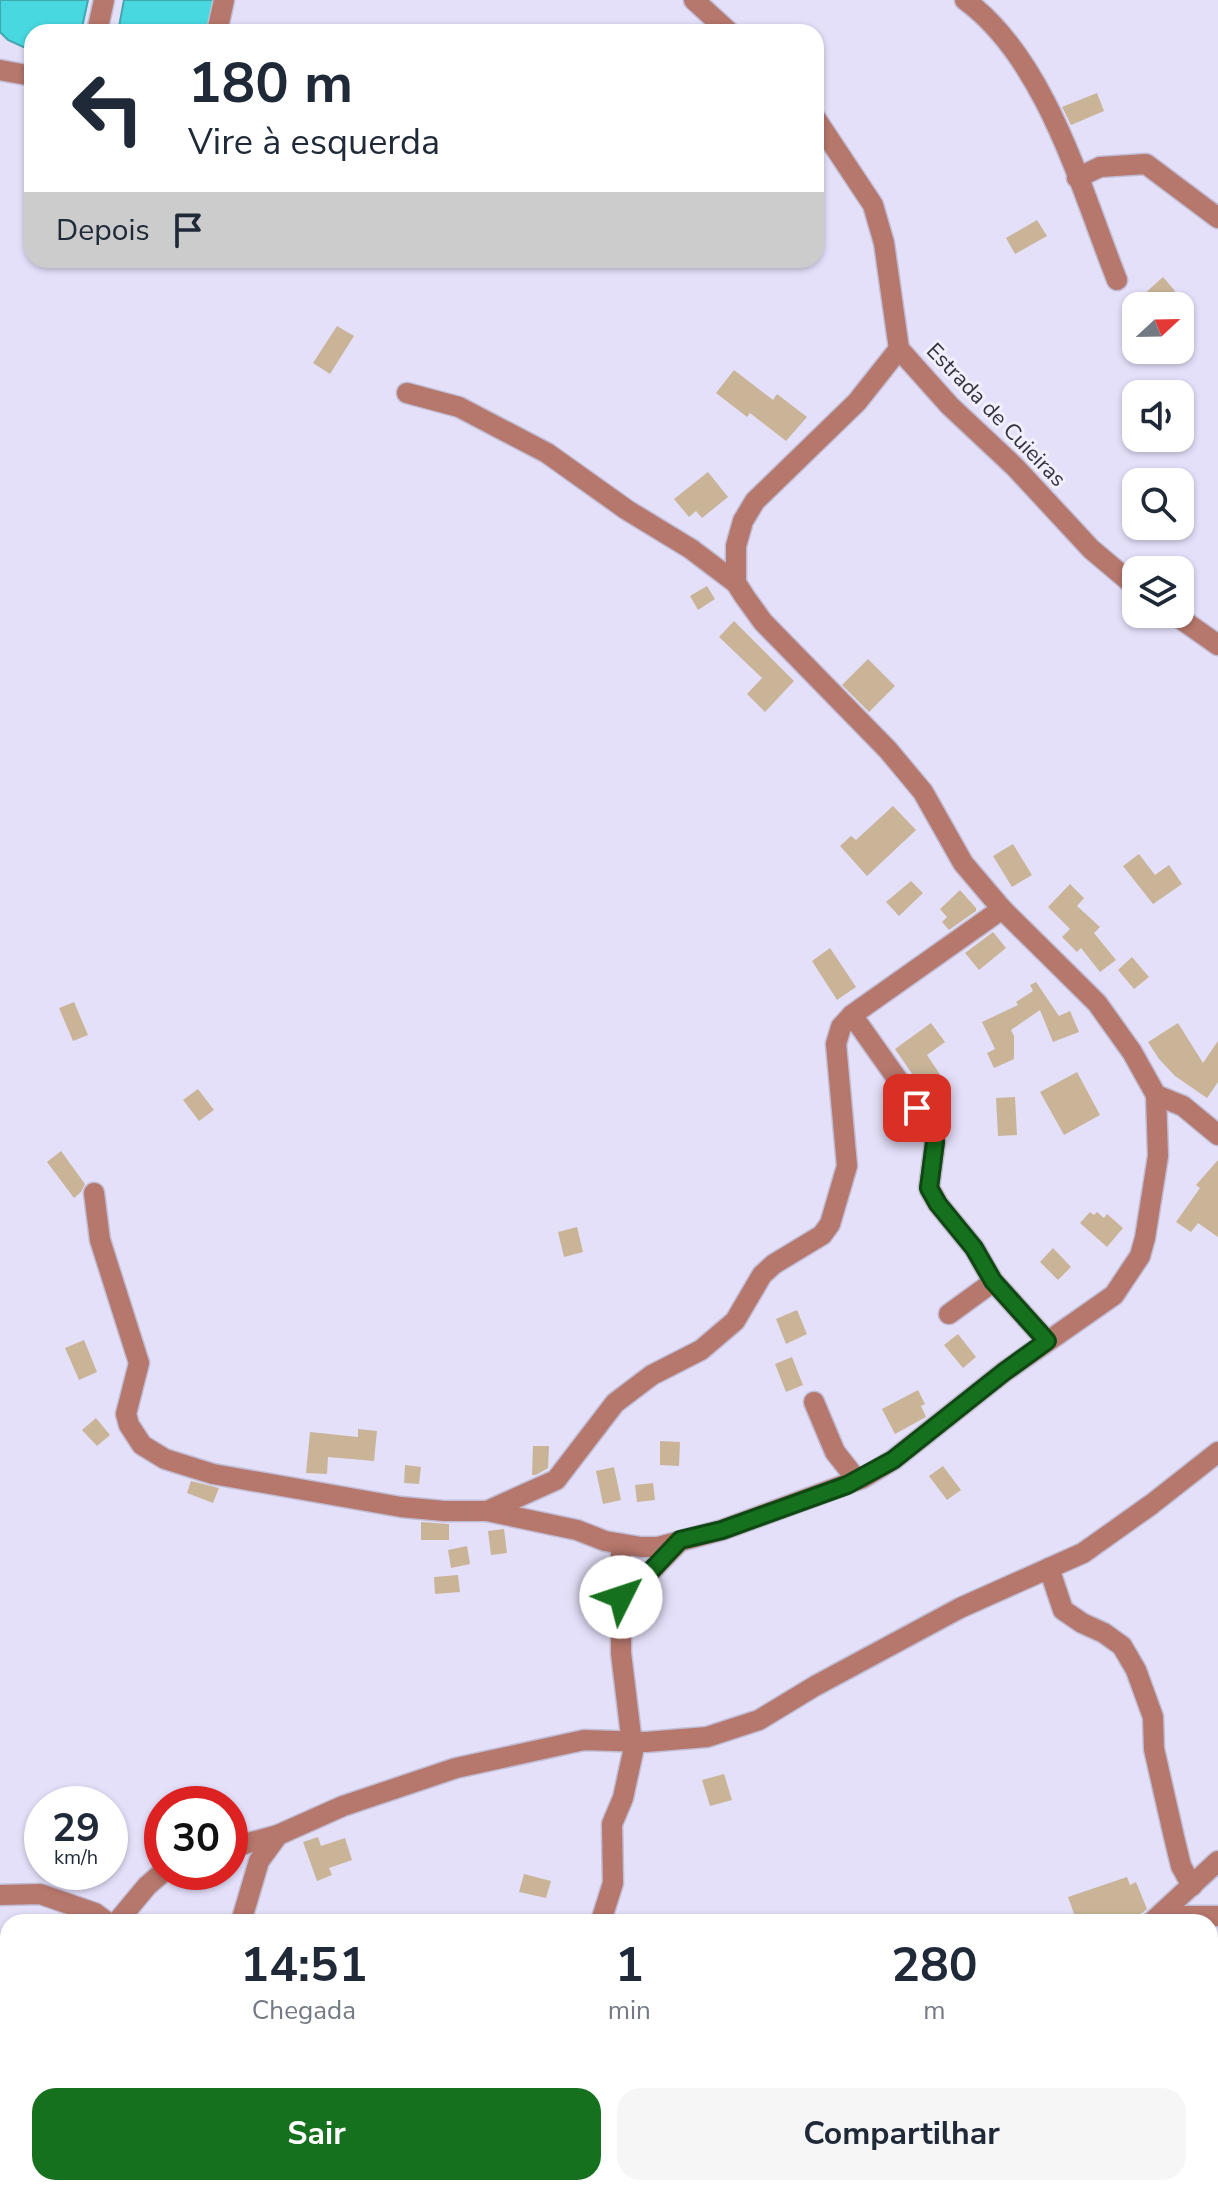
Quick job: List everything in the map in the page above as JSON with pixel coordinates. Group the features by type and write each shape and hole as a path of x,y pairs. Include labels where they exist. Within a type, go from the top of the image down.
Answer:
{"street":[{"path":"99,24 104,0"},
{"path":"219,24 224,0"},
{"path":"694,0 720,24"},
{"path":"966,0 980,11 1025,65 1043,96 1117,280"},
{"path":"0,70 24,74"},
{"name":"Estrada de Cuieiras","path":"824,131 873,205 884,243 899,349 950,406 1015,467 1091,549 1122,575"},
{"path":"1077,178 1100,167 1146,164 1218,218"},
{"path":"736,583 736,546 743,521 755,501 857,402 899,349"},
{"path":"94,1193 100,1240 139,1363 126,1414 142,1445 165,1459 213,1474 401,1507 487,1511 565,1526 605,1541 658,1547 722,1530 857,1480 893,1460 1004,1372 1114,1295 1140,1256 1158,1156 1156,1095 1132,1052 1097,1003 1002,909 963,863 923,792 888,750 763,622 736,583 691,549 627,510 547,453 459,407 407,393"},
{"path":"1194,628 1218,645"},
{"path":"487,1511 556,1480 615,1403 652,1375 701,1350 735,1321 762,1275 774,1264 822,1235 830,1224 847,1166 836,1044 841,1027 852,1015 1002,909"},
{"path":"852,1015 932,1128 935,1142 929,1188 938,1204 974,1248 993,1282 1047,1341"},
{"path":"1156,1095 1183,1106 1218,1135"},
{"path":"949,1314 993,1282"},
{"path":"814,1402 835,1452 857,1480"},
{"path":"248,1843 278,1835 343,1806 456,1768 584,1740 632,1742 707,1737 759,1720 815,1686 960,1608 1083,1553 1218,1452"},
{"path":"621,1599 680,1540"},
{"path":"603,1914 613,1883 612,1824 631,1768 632,1742 623,1682 621,1544"},
{"path":"1049,1568 1063,1610 1122,1646 1136,1670 1153,1717 1154,1749 1181,1866 1192,1886"},
{"path":"243,1914 259,1861 278,1835"},
{"path":"1162,1914 1218,1861"},
{"path":"124,1914 144,1890"},
{"path":"0,1895 40,1894 96,1914"}],"shaded area":[{"path":"0,0 88,0 83,24 24,24 24,47 8,40 0,32"},
{"path":"124,0 217,0 212,24 120,24"}],"building":[{"path":"1097,93 1104,111 1071,125 1062,107"},
{"path":"1037,220 1047,236 1015,254 1006,238"},
{"path":"1163,277 1175,291 1174,292 1146,292"},
{"path":"337,326 354,336 330,374 313,363"},
{"path":"734,370 773,400 777,394 807,417 786,441 750,413 747,417 716,393"},
{"path":"708,472 728,497 702,518 696,511 689,517 674,499"},
{"path":"707,586 715,599 698,610 690,596"},
{"path":"734,621 794,681 765,712 747,694 762,678 719,637"},
{"path":"868,659 895,686 869,712 842,685"},
{"path":"893,806 916,830 867,876 840,846 851,836 856,840"},
{"path":"1013,844 1032,875 1012,887 993,856"},
{"path":"1139,854 1155,875 1169,865 1182,884 1153,904 1123,866"},
{"path":"911,881 923,893 899,916 886,902"},
{"path":"1070,884 1084,898 1077,906 1100,927 1094,933 1116,960 1100,972 1081,948 1077,952 1062,937 1070,929 1048,907"},
{"path":"960,890 976,911 949,930 942,922 947,917 940,909"},
{"path":"993,932 1006,948 979,970 965,953"},
{"path":"830,948 856,987 837,1000 812,961"},
{"path":"1132,957 1149,977 1134,989 1118,970"},
{"path":"1036,982 1059,1016 1070,1011 1079,1032 1053,1042 1040,1010 1011,1030 1014,1059 994,1068 987,1053 995,1049 982,1022 1018,1005 1016,1002 1033,991 1030,985"},
{"path":"74,1002 88,1035 73,1041 59,1008"},
{"path":"931,1023 945,1042 927,1055 947,1085 928,1097 895,1049"},
{"path":"1178,1023 1203,1063 1218,1041 1218,1082 1207,1098 1175,1076 1148,1042"},
{"path":"1077,1072 1100,1115 1064,1135 1040,1092"},
{"path":"198,1089 214,1110 199,1121 183,1100"},
{"path":"1015,1097 1017,1135 998,1136 996,1098"},
{"path":"61,1151 85,1184 74,1198 47,1162"},
{"path":"1218,1160 1218,1237 1198,1223 1191,1232 1176,1222 1200,1188 1196,1185"},
{"path":"1090,1212 1094,1215 1097,1212 1104,1218 1107,1214 1123,1228 1107,1247 1080,1223"},
{"path":"577,1227 583,1252 564,1257 558,1232"},
{"path":"1053,1248 1071,1267 1058,1280 1040,1262"},
{"path":"797,1310 807,1334 786,1344 776,1319"},
{"path":"958,1334 976,1357 963,1368 944,1345"},
{"path":"84,1340 97,1372 79,1380 65,1348"},
{"path":"792,1357 803,1385 786,1392 775,1364"},
{"path":"918,1390 925,1404 921,1406 926,1417 895,1434 882,1409"},
{"path":"96,1418 110,1435 97,1446 82,1430"},
{"path":"358,1429 377,1431 374,1461 328,1457 327,1474 306,1473 310,1432 358,1437"},
{"path":"660,1441 680,1442 679,1466 660,1465"},
{"path":"533,1446 549,1446 548,1468 536,1475 532,1475"},
{"path":"405,1465 421,1467 419,1484 404,1483"},
{"path":"943,1466 961,1490 947,1500 929,1476"},
{"path":"614,1467 621,1500 603,1504 596,1471"},
{"path":"191,1481 219,1488 213,1503 187,1493"},
{"path":"653,1483 655,1500 637,1502 635,1485"},
{"path":"421,1522 449,1524 449,1540 421,1540"},
{"path":"504,1529 507,1553 491,1555 488,1531"},
{"path":"467,1546 470,1564 451,1568 448,1550"},
{"path":"458,1575 460,1592 435,1594 434,1577"},
{"path":"724,1774 732,1800 710,1806 702,1780"},
{"path":"318,1837 321,1846 345,1838 352,1860 329,1868 332,1875 317,1881 303,1842"},
{"path":"524,1874 551,1881 546,1898 519,1892"},
{"path":"1127,1877 1130,1885 1136,1882 1147,1909 1140,1914 1074,1914 1068,1897"}],"route":[{"path":"621,1597 630,1593 680,1540 722,1530 847,1485 893,1460 1047,1341 993,1281 963,1232 938,1204 929,1188 935,1142 932,1128 917,1108"}]}
